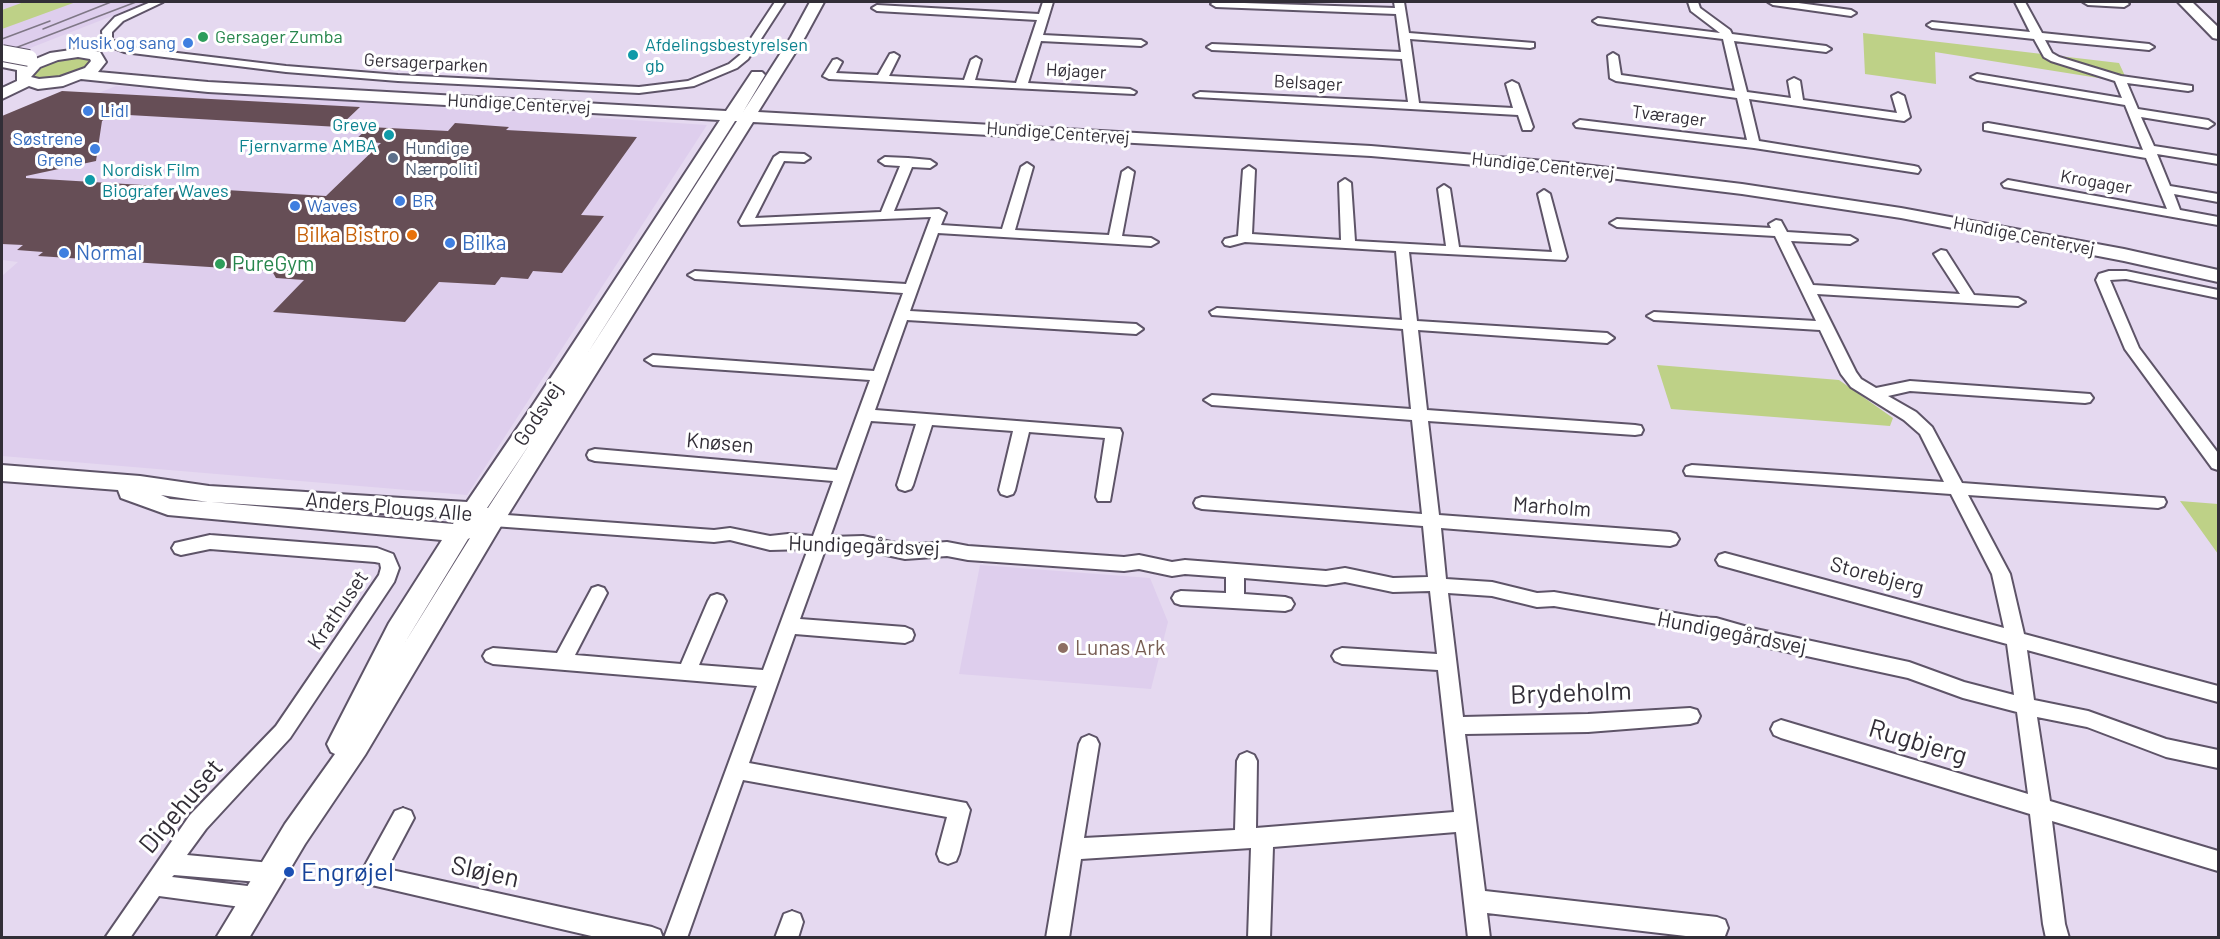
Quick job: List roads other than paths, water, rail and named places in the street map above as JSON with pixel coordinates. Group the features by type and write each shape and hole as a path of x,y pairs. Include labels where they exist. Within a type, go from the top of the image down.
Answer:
{"street":[{"name":"Gersagerparken","path":"158,2 119,19 107,31 107,42 124,49 286,69 398,78 639,90 690,84 733,66 744,57 780,2"},
{"path":"986,14 991,2"},
{"name":"Højager","path":"1021,86 1048,2"},
{"path":"1694,2 1695,9 1724,29 1727,36 1754,144"},
{"path":"1773,2 1851,13"},
{"path":"2020,2 2048,55 2055,59 2120,79 2188,88"},
{"path":"2088,2 2124,4"},
{"path":"2185,2 2218,34"},
{"path":"1216,4 1400,6 1414,106"},
{"name":"Godsvej","path":"231,938 295,834 355,747 546,403 741,112 798,37 813,7"},
{"path":"877,8 1043,17"},
{"path":"1598,21 1826,49"},
{"path":"1932,25 2149,47"},
{"path":"1406,36 1530,45"},
{"name":"Højager","path":"1036,38 1141,43"},
{"name":"Belsager","path":"1212,47 1408,56"},
{"path":"2,53 24,66 53,83 82,75 97,66 99,58 87,53 66,54 24,66 2,93"},
{"path":"882,79 894,56"},
{"name":"Tværager","path":"1613,56 1616,78 1904,117 1898,96"},
{"path":"968,83 976,60"},
{"name":"Højager","path":"837,62 829,76 1130,92"},
{"name":"Hundige Centervej","path":"97,66 260,82 1371,151 1568,168 1742,189 1901,213 2124,255 2218,276"},
{"name":"Hundige Centervej","path":"82,75 208,87 741,112"},
{"path":"1977,77 2208,124"},
{"name":"Krogager","path":"2120,79 2175,213"},
{"path":"1794,81 1797,101"},
{"path":"1512,84 1527,127"},
{"name":"Belsager","path":"1200,95 1520,112"},
{"name":"Tværager","path":"1580,124 1754,144 1914,170"},
{"name":"Krogager","path":"1988,127 2218,160"},
{"path":"675,938 939,213 741,225 780,157 804,158"},
{"path":"885,161 930,164"},
{"path":"886,215 908,162"},
{"path":"1007,233 1027,167"},
{"path":"1245,238 1249,170"},
{"path":"1116,240 1128,172"},
{"path":"1345,183 1348,244"},
{"name":"Krogager","path":"2008,184 2218,221"},
{"path":"1444,189 1454,251"},
{"path":"2166,189 2218,198"},
{"path":"1544,194 1560,257"},
{"path":"1617,223 1779,231 1850,240"},
{"path":"933,229 1151,242"},
{"path":"1779,231 1849,374 1856,383 1910,416 1926,431 2001,574 2016,639 2054,924 2058,938"},
{"path":"1230,242 1245,238 1348,244 1560,257 1574,263"},
{"path":"1402,248 1479,938"},
{"path":"1941,254 1970,299"},
{"name":"Hundige Centervej","path":"2124,255 2218,266"},
{"path":"695,275 911,289"},
{"path":"2218,294 2126,276 2109,275 2103,280 2132,350 2218,464"},
{"path":"1808,289 2018,302"},
{"path":"1217,312 1607,338"},
{"path":"902,315 1136,329"},
{"path":"1654,316 1826,326"},
{"path":"653,360 879,375"},
{"path":"1872,394 1910,386 2085,398"},
{"path":"1212,400 1635,430"},
{"path":"865,415 1114,433 1104,498"},
{"path":"905,485 926,419"},
{"path":"1007,490 1022,426"},
{"name":"Knøsen","path":"595,456 842,476"},
{"path":"1692,471 2158,502"},
{"name":"Anders Plougs Alle","path":"2,473 140,484 209,494 483,515"},
{"name":"Anders Plougs Alle","path":"100,482 168,507 325,523 459,533 483,515"},
{"name":"Marholm","path":"1202,503 1670,539"},
{"name":"Hundigegårdsvej","path":"483,515 714,536 730,534 770,543 788,541 847,545 863,543 905,552 947,549 968,553 1124,564 1139,562 1172,569 1185,567 1326,578 1345,574 1393,585 1409,583 1492,589 1537,600 1554,599 1698,624 1716,625 1751,636 1909,670 1963,690 2061,715 2088,719 2166,748 2218,759"},
{"name":"Godsvej","path":"295,834 398,630 459,533"},
{"name":"Krathuset","path":"181,548 210,542 377,555 387,559 390,568 388,577 284,732 254,763"},
{"name":"Storebjerg","path":"1725,560 2016,639 2212,686"},
{"path":"1235,571 1235,601"},
{"path":"562,662 598,593"},
{"path":"1181,598 1285,604"},
{"path":"687,672 717,601"},
{"path":"788,626 905,635"},
{"path":"492,656 769,679"},
{"path":"1342,656 1447,663"},
{"name":"Brydeholm","path":"1455,726 1588,723 1690,716"},
{"name":"Rugbjerg","path":"1781,729 2218,861"},
{"path":"1057,938 1089,744"},
{"path":"1247,761 1259,938"},
{"name":"Digehuset","path":"116,938 198,822 254,763"},
{"path":"736,770 959,810 948,854"},
{"name":"Sløjen","path":"403,818 371,876 652,938"},
{"path":"1072,849 1254,838 1466,821"},
{"path":"168,864 264,886"},
{"name":"Digehuset","path":"153,885 264,886"},
{"path":"1475,901 1687,931 1717,928"}],"tram line":[{"path":"43,29 111,2"},
{"path":"2,53 136,2"},
{"path":"2,39 50,21"}],"place":[{"name":"Gersager Zumba","path":"203,37"},
{"name":"Musik og sang","path":"188,43"},
{"name":"Afdelingsbestyrelsen gb","path":"633,55"},
{"name":"Lidl","path":"88,111"},
{"name":"Greve Fjernvarme AMBA","path":"389,135"},
{"name":"Søstrene Grene","path":"95,149"},
{"name":"Hundige Nærpoliti","path":"393,158"},
{"name":"Nordisk Film Biografer Waves","path":"90,180"},
{"name":"BR","path":"400,201"},
{"name":"Waves","path":"295,206"},
{"name":"Bilka Bistro","path":"412,235"},
{"name":"Bilka","path":"450,243"},
{"name":"Normal","path":"64,253"},
{"name":"PureGym","path":"220,264"},
{"name":"Lunas Ark","path":"1063,648"},
{"name":"Engrøjel","path":"289,872"}]}
